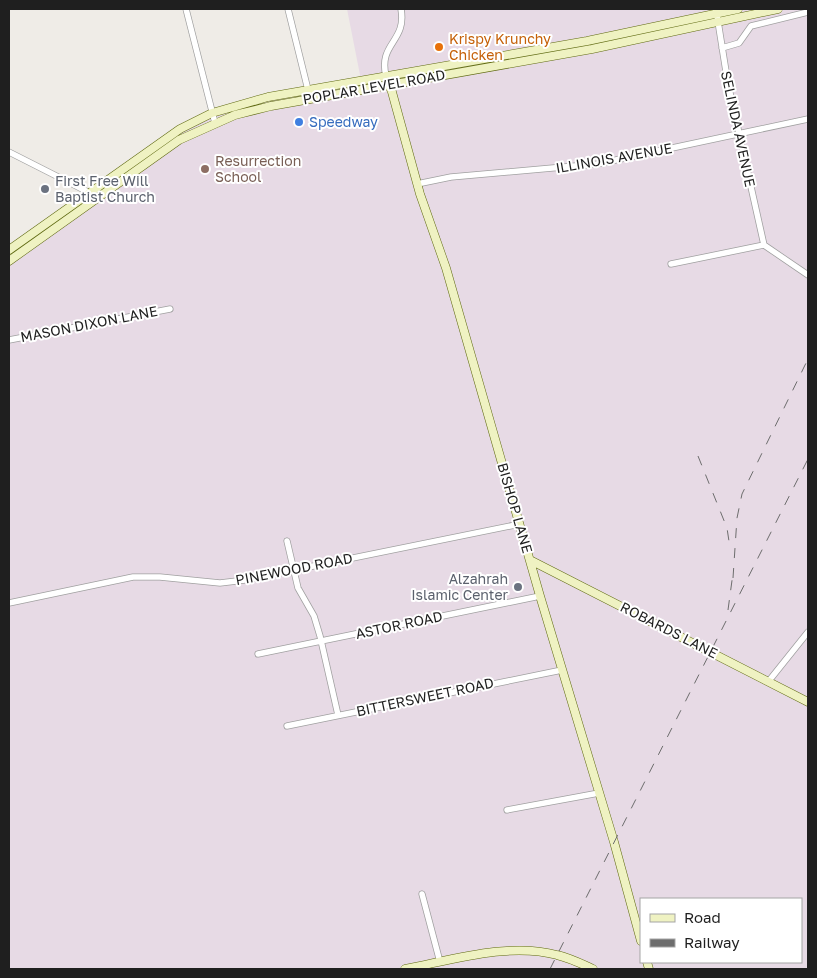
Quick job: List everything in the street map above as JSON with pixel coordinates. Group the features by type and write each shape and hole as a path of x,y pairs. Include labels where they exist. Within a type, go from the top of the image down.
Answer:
{"main road":[{"name":"POPLAR LEVEL ROAD","path":"9,250 159,142 212,113 255,100 591,40 716,11 738,9"},
{"name":"POPLAR LEVEL ROAD","path":"9,261 179,140 215,123 254,109 592,49 778,9"},
{"name":"BISHOP LANE","path":"386,76 417,184 446,268 640,937"},
{"name":"ROBARDS LANE","path":"530,560 808,702"},
{"path":"405,969 500,952 530,952 557,955 593,969"}],"street":[{"path":"186,9 215,123"},
{"path":"288,9 310,98"},
{"path":"386,76 384,58 401,30 400,9"},
{"name":"SELINDA AVENUE","path":"716,11 738,133 764,245"},
{"path":"722,48 739,43 747,30 756,23 808,12"},
{"name":"ILLINOIS AVENUE","path":"417,184 451,178 597,164 808,119"},
{"path":"9,152 88,192 94,199"},
{"path":"672,264 764,245 808,275"},
{"name":"MASON DIXON LANE","path":"9,340 170,309"},
{"name":"PINEWOOD ROAD","path":"9,604 133,577 160,577 220,583 295,570 520,524"},
{"path":"287,541 298,588 314,616 338,715"},
{"name":"ASTOR ROAD","path":"258,654 540,596"},
{"path":"768,682 808,632"},
{"name":"BITTERSWEET ROAD","path":"287,726 562,670"},
{"path":"507,810 599,793"},
{"path":"422,894 440,962"}],"shaded area":[{"path":"347,9 808,9 808,969 9,969 9,250 180,129 255,100 361,80"}],"railway":[{"path":"733,578 737,518 742,494 808,359"},
{"path":"698,456 727,528 730,548"},
{"path":"550,969 808,459"},
{"path":"728,610 733,573"}],"place":[{"name":"Krispy Krunchy Chicken","path":"439,47"},
{"name":"Speedway","path":"299,122"},
{"name":"Resurrection School","path":"205,169"},
{"name":"First Free Will Baptist Church","path":"45,189"},
{"name":"Alzahrah Islamic Center","path":"518,587"}]}
